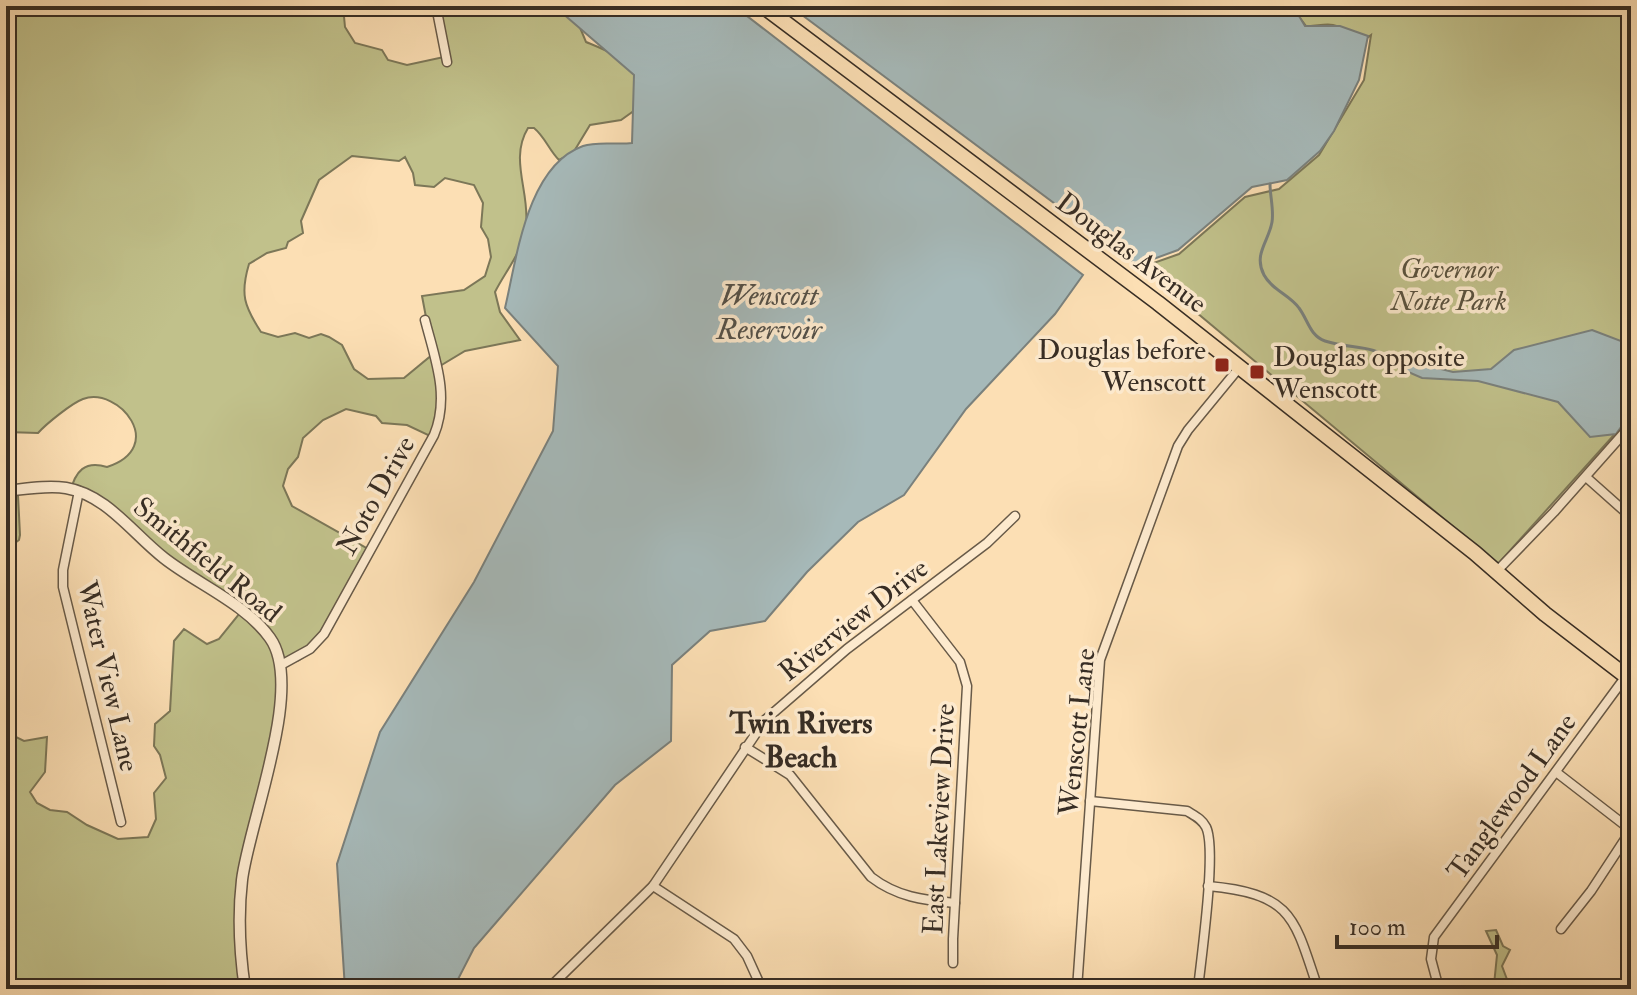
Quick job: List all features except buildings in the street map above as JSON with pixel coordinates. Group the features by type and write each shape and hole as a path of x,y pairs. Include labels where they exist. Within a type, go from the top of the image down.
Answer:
{"main road":[{"name":"Douglas Avenue","path":"763,6 1158,303 1629,678"}],"street":[{"path":"436,6 447,62"},
{"name":"Noto Drive","path":"281,665 310,649 324,634 434,435 440,420 442,397 425,320"},
{"name":"Wenscott Lane","path":"1077,989 1100,660 1178,446 1239,368"},
{"path":"1497,571 1631,425"},
{"path":"1586,477 1631,517"},
{"name":"Smithfield Road","path":"6,491 48,487 79,491 105,505 164,558 253,620 279,652 281,665 276,725 242,882 245,989"},
{"name":"Water View Lane","path":"79,491 63,570 63,587 121,822"},
{"name":"Riverview Drive","path":"548,989 653,886 765,720 847,649 987,543 1015,516"},
{"name":"East Lakeview Drive","path":"912,600 960,662 967,686 953,963"},
{"name":"Tanglewood Lane","path":"1439,989 1431,959 1434,937 1629,678"},
{"path":"745,747 790,775 871,877 908,897 955,903"},
{"path":"1556,772 1631,830 1591,891 1561,929"},
{"path":"1090,801 1187,811 1199,818 1207,828 1210,842 1208,886 1198,989"},
{"path":"653,886 734,939 747,956 762,989"},
{"path":"1208,886 1260,894 1282,909 1299,931 1318,989"}],"green space":[{"path":"6,6 343,6 345,27 355,43 382,50 388,60 407,65 444,57 432,6 571,6 586,42 617,56 635,74 635,110 621,120 590,125 573,153 559,160 541,135 534,128 528,128 520,152 526,213 524,235 495,292 500,312 520,340 465,351 440,366 440,410 430,436 407,425 382,423 376,416 346,409 323,420 303,438 298,457 288,469 283,486 292,506 368,549 315,648 299,660 283,666 242,878 240,989 6,989 6,732 24,741 47,737 45,772 30,792 37,803 50,810 67,812 118,839 148,837 156,819 154,793 166,778 160,755 154,746 155,724 170,711 174,641 184,629 207,644 219,639 240,613 94,502 70,493 82,469 93,465 107,467 125,458 134,446 136,433 131,421 111,401 97,397 83,399 59,414 38,433 6,432","holes":["352,156 399,161 405,157 415,185 434,187 445,178 474,185 483,203 481,227 488,239 491,257 485,276 464,290 422,296 433,354 404,378 368,379 354,369 342,345 329,337 321,334 309,338 295,333 278,337 261,332 247,307 245,284 249,264 267,253 286,248 288,242 303,233 301,221 319,180"]},
{"name":"Governor Notte Park","path":"1291,6 1631,6 1631,416 1498,564 1142,267 1179,254 1245,197 1279,189 1319,155 1364,80 1371,35 1363,41 1333,25 1306,26"},
{"path":"18,495 20,535 11,546 7,566 6,496"},
{"path":"1496,930 1503,946 1510,950 1502,966 1508,982 1517,989 1497,989 1494,985 1497,955 1486,931"}],"water":[{"name":"Wenscott Reservoir","path":"554,6 734,6 1083,275 1055,314 966,409 904,495 858,522 807,572 765,621 710,631 672,665 671,741 615,785 474,948 453,989 345,989 337,864 380,732 474,582 553,431 558,366 505,308 528,215 549,173 564,157 583,146 632,143 634,75"},
{"path":"790,6 1293,6 1305,26 1340,26 1368,36 1359,80 1334,131 1320,151 1287,180 1252,187 1178,250 1137,265"},
{"path":"1592,330 1621,341 1631,357 1631,413 1616,434 1590,437 1558,402 1478,381 1422,378 1390,364 1405,360 1453,372 1491,369 1514,350"}],"waterway":[{"path":"1270,184 1272,222 1260,261 1267,280 1295,303 1320,339 1369,349 1395,362"}],"place":[{"name":"Douglas before Wenscott","path":"1222,365"},
{"name":"Douglas opposite Wenscott","path":"1257,372"}],"district":[{"name":"Twin Rivers Beach","path":"801,740"}]}
